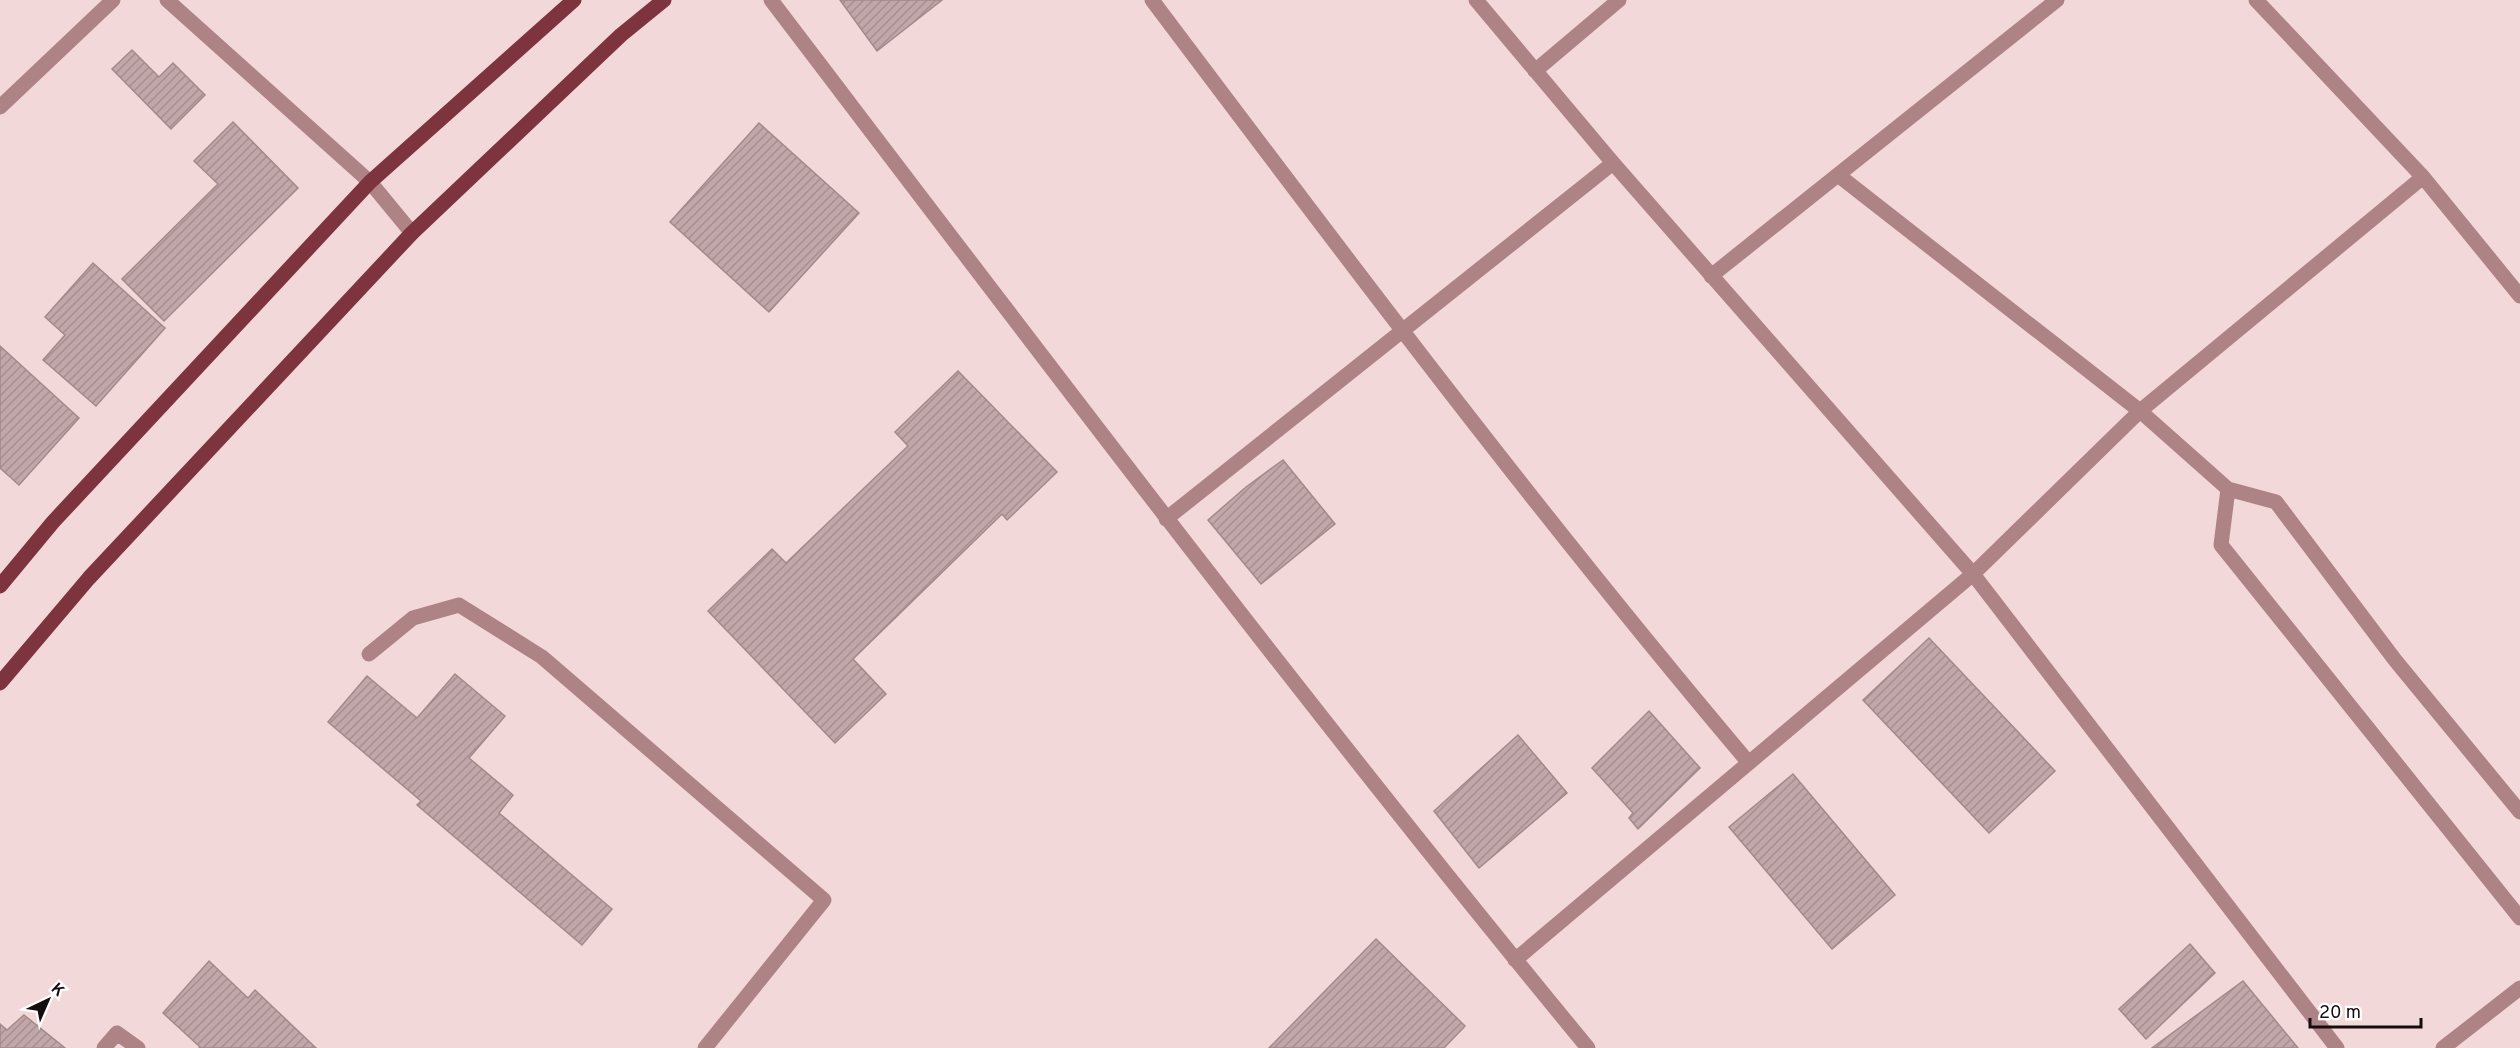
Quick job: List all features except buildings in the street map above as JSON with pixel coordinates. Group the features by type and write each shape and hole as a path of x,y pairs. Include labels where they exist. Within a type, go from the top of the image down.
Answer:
{"main road":[{"path":"0,586 53,522 370,182 574,0"},
{"path":"0,683 89,578 412,233 621,35 664,0"}],"street":[{"path":"0,107 113,0"},
{"path":"167,0 370,182 412,233"},
{"path":"771,0 1166,519 1337,739 1588,1048"},
{"path":"1152,0 1401,332 1653,650 1749,763"},
{"path":"1476,0 1613,163 1973,574 2337,1048"},
{"path":"1535,71 1619,0"},
{"path":"1711,276 2057,0"},
{"path":"2256,0 2422,177 2520,296"},
{"path":"1166,519 1613,163"},
{"path":"1838,175 2140,411 2228,489 2276,502 2395,660 2520,812"},
{"path":"1515,960 1973,574 2140,411 2422,177"},
{"path":"2228,489 2221,545 2520,918"},
{"path":"369,654 413,618 459,605 542,657 824,900 705,1048"},
{"path":"2443,1048 2520,988"},
{"path":"104,1048 117,1033 138,1048"}]}
